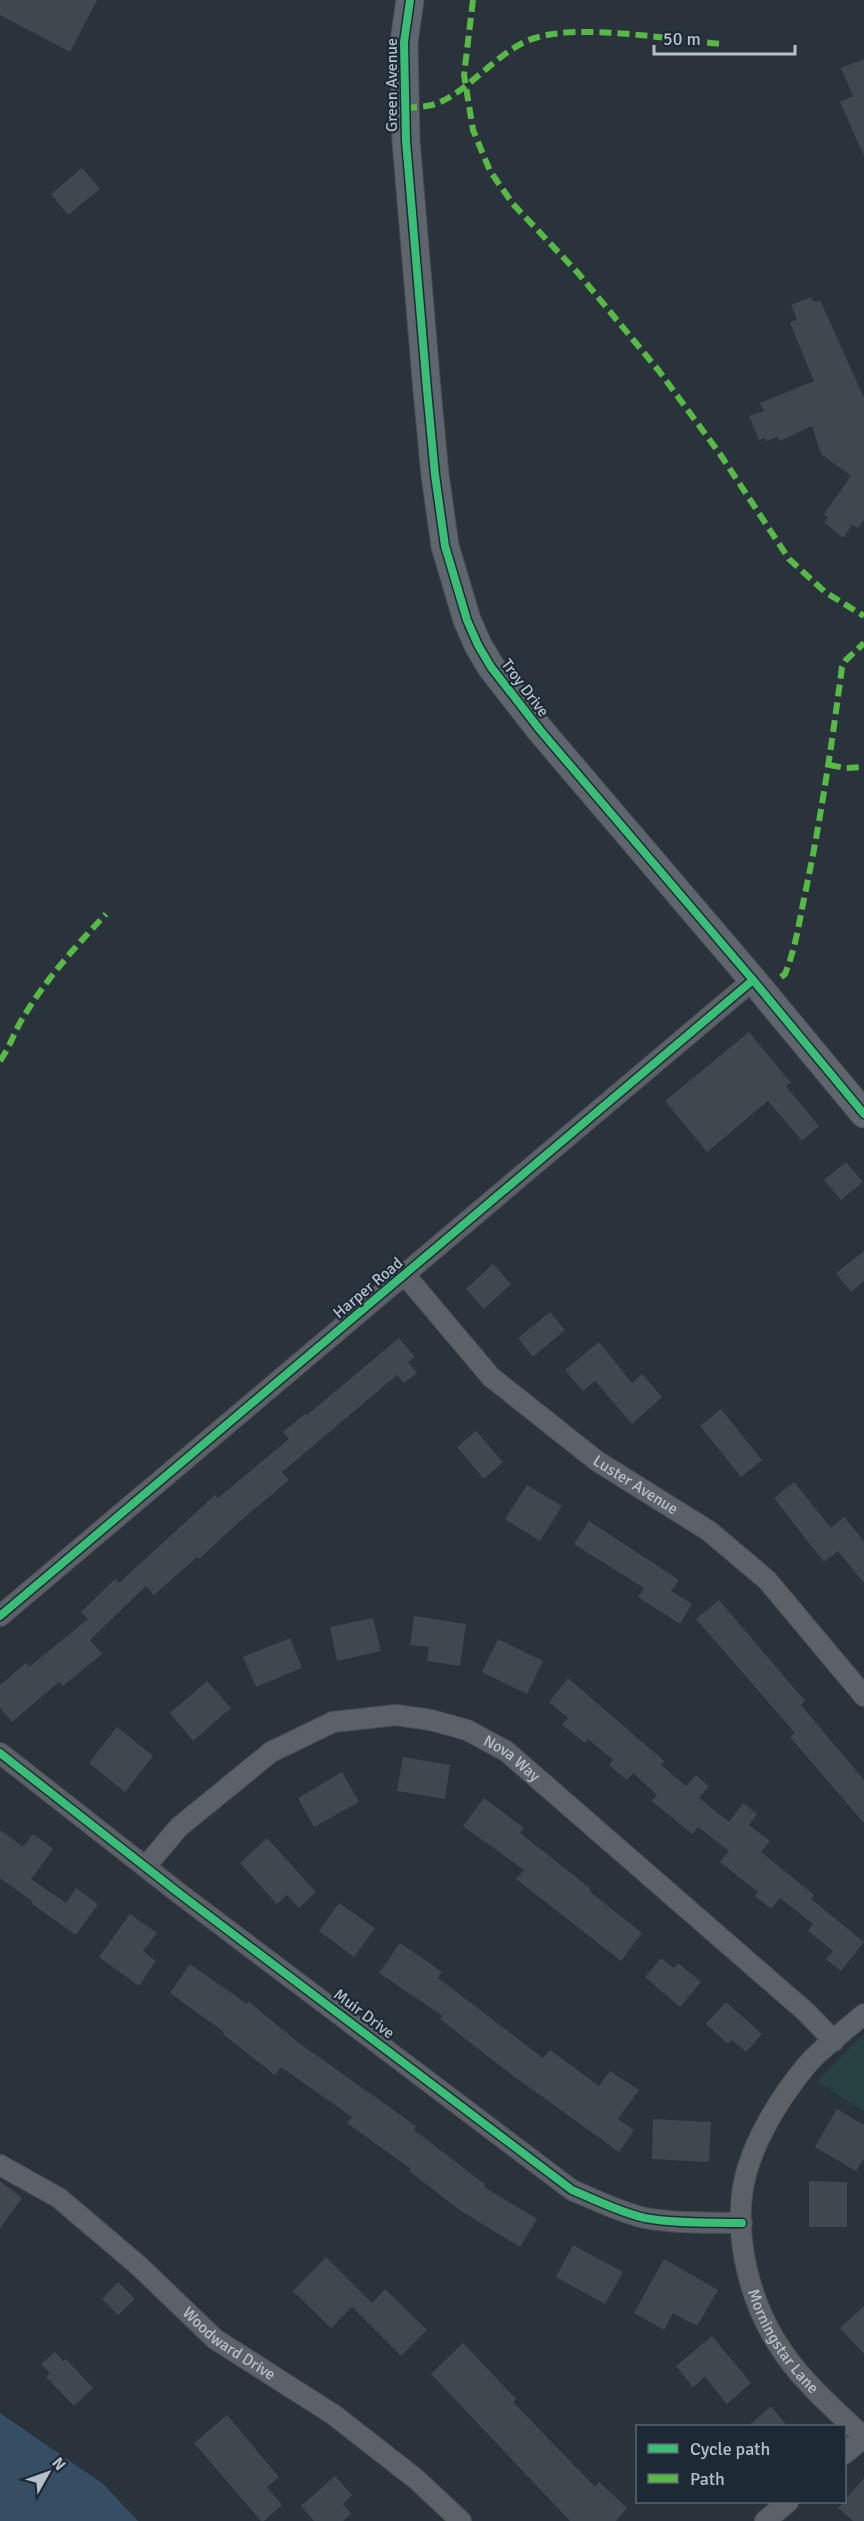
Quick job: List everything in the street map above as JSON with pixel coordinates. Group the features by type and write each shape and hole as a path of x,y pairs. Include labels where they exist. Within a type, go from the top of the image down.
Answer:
{"street":[{"name":"Green Avenue","path":"408,171 404,42 410,0"},
{"name":"Troy Drive","path":"408,171 435,475 445,546 467,620 478,645 491,667 540,730 864,1114"},
{"name":"Harper Road","path":"0,1616 753,980"},
{"name":"Luster Avenue","path":"405,1275 491,1377 597,1461 709,1531 767,1580 864,1696"},
{"name":"Nova Way","path":"146,1866 179,1827 271,1752 333,1722 396,1715 431,1719 467,1730 506,1751 806,2012 834,2041"},
{"name":"Muir Drive","path":"0,1753 572,2190 618,2210 646,2218 742,2223"},
{"name":"Morningstar Lane","path":"864,2014 807,2064 771,2114 748,2168 742,2195 743,2254 754,2294 777,2344 814,2390 864,2437"},
{"name":"Woodward Drive","path":"0,2164 59,2198 139,2266 215,2339 334,2415 416,2479 461,2521"},
{"path":"846,2452 864,2437"},
{"path":"765,2521 787,2503"}],"green space":[{"path":"864,2034 864,2112 817,2081"}],"water":[{"path":"0,2413 103,2484 138,2521 0,2521"}],"building":[{"path":"0,0 97,0 70,52 0,15"},
{"path":"864,59 864,156 840,102 853,96 841,68"},
{"path":"82,168 100,189 68,215 51,194"},
{"path":"811,297 814,302 820,300 864,398 864,520 858,528 852,525 843,538 824,522 828,517 824,514 851,476 821,454 812,426 780,441 777,437 766,441 764,438 759,440 749,416 764,411 760,403 814,381 790,323 797,319 791,305"},
{"path":"749,1032 791,1083 786,1086 819,1126 802,1141 768,1101 707,1152 665,1101"},
{"path":"846,1162 863,1182 841,1200 824,1180"},
{"path":"864,1251 864,1281 851,1292 836,1273"},
{"path":"493,1264 511,1284 484,1309 466,1289"},
{"path":"550,1312 565,1330 533,1357 518,1338"},
{"path":"399,1338 415,1357 408,1362 417,1373 404,1383 397,1375 282,1472 289,1480 154,1595 146,1586 90,1640 102,1654 63,1686 59,1682 12,1722 0,1708 0,1685 26,1663 29,1667 88,1619 81,1612 115,1579 119,1583 215,1495 218,1498 289,1439 283,1432 305,1414 307,1415"},
{"path":"599,1342 632,1383 642,1374 662,1397 632,1424 595,1381 583,1391 565,1370"},
{"path":"721,1409 762,1460 741,1477 700,1426"},
{"path":"476,1431 503,1462 484,1479 457,1447"},
{"path":"794,1482 831,1528 844,1517 864,1541 864,1583 838,1551 824,1562 774,1498"},
{"path":"527,1485 562,1506 540,1541 505,1519"},
{"path":"589,1521 679,1580 671,1591 692,1604 680,1624 638,1597 644,1588 574,1544"},
{"path":"719,1600 805,1701 801,1705 864,1780 864,1823 790,1737 795,1733 696,1619"},
{"path":"414,1616 466,1624 460,1666 427,1661 429,1647 410,1645"},
{"path":"373,1618 381,1651 337,1661 330,1627"},
{"path":"290,1638 302,1668 256,1687 243,1657"},
{"path":"498,1639 543,1661 527,1694 482,1672"},
{"path":"568,1678 664,1761 661,1765 686,1786 696,1775 709,1786 699,1798 729,1822 743,1803 757,1814 749,1825 770,1841 761,1852 814,1895 811,1899 864,1942 841,1971 826,1959 833,1951 808,1931 813,1924 780,1898 771,1909 755,1896 758,1892 720,1862 729,1851 698,1827 692,1834 652,1801 657,1795 633,1773 627,1780 609,1765 613,1760 588,1739 585,1743 562,1725 568,1718 549,1702"},
{"path":"207,1681 231,1708 193,1741 170,1713"},
{"path":"117,1727 153,1756 125,1792 89,1763"},
{"path":"403,1757 450,1765 445,1799 397,1791"},
{"path":"342,1772 359,1802 314,1827 298,1798"},
{"path":"484,1798 524,1828 520,1833 642,1933 621,1961 516,1879 524,1870 463,1826"},
{"path":"0,1830 23,1847 33,1834 53,1849 31,1879 66,1903 76,1888 98,1904 76,1935 0,1878"},
{"path":"267,1838 316,1892 299,1908 287,1895 277,1904 240,1863"},
{"path":"339,1903 375,1928 354,1957 319,1931"},
{"path":"130,1914 157,1933 143,1951 156,1961 139,1986 99,1957"},
{"path":"400,1943 442,1972 438,1978 543,2058 550,2050 599,2086 610,2071 639,2090 618,2119 634,2130 619,2152 504,2069 440,2019 443,2016 379,1973"},
{"path":"661,1958 674,1968 678,1963 701,1982 680,2007 645,1977"},
{"path":"190,1964 247,2004 248,2001 299,2043 416,2126 414,2130 486,2185 484,2187 537,2219 520,2247 461,2211 409,2171 411,2169 347,2123 352,2117 281,2067 275,2075 223,2034 224,2032 170,1993"},
{"path":"726,2002 762,2034 746,2052 732,2040 728,2044 706,2024"},
{"path":"837,2109 864,2125 864,2159 856,2171 815,2147"},
{"path":"653,2119 711,2122 709,2162 652,2159"},
{"path":"0,2181 22,2198 0,2228"},
{"path":"809,2181 847,2182 847,2227 809,2227"},
{"path":"573,2245 623,2272 605,2304 556,2277"},
{"path":"326,2257 372,2303 385,2289 427,2330 401,2356 352,2307 331,2328 293,2291"},
{"path":"664,2259 718,2290 697,2326 673,2313 664,2330 634,2313"},
{"path":"118,2282 135,2299 118,2315 102,2299"},
{"path":"864,2306 864,2354 840,2328"},
{"path":"712,2336 751,2383 727,2404 705,2377 693,2387 676,2366"},
{"path":"463,2343 516,2399 513,2402 595,2487 599,2482 627,2508 616,2521 570,2521 431,2374"},
{"path":"55,2352 63,2361 66,2359 93,2388 74,2406 46,2377 50,2373 41,2364"},
{"path":"771,2406 786,2425 749,2425"},
{"path":"227,2415 279,2477 267,2487 282,2505 264,2521 261,2521 194,2443"},
{"path":"335,2476 352,2495 343,2504 351,2514 343,2521 314,2521 301,2506"},
{"path":"864,2478 864,2521 853,2521 838,2508 842,2503 846,2503 846,2499"}],"marked path":[{"path":"473,0 464,75 473,130 490,171 513,204 578,273 659,371 720,454 789,559 825,592 864,616"},
{"path":"405,108 429,106 445,100 521,44 554,34 601,32 722,44"},
{"path":"781,977 785,974 795,944 811,866 842,667 864,643"},
{"path":"829,765 846,768 864,767"},
{"path":"0,1061 21,1021 52,975 106,914"}],"cycle path":[{"path":"410,0 404,42 406,141 427,390 445,546 467,620 491,667 540,730 864,1114"},
{"path":"0,1616 753,980"},
{"path":"0,1753 180,1894 572,2190 645,2218 682,2222 742,2223"}]}
